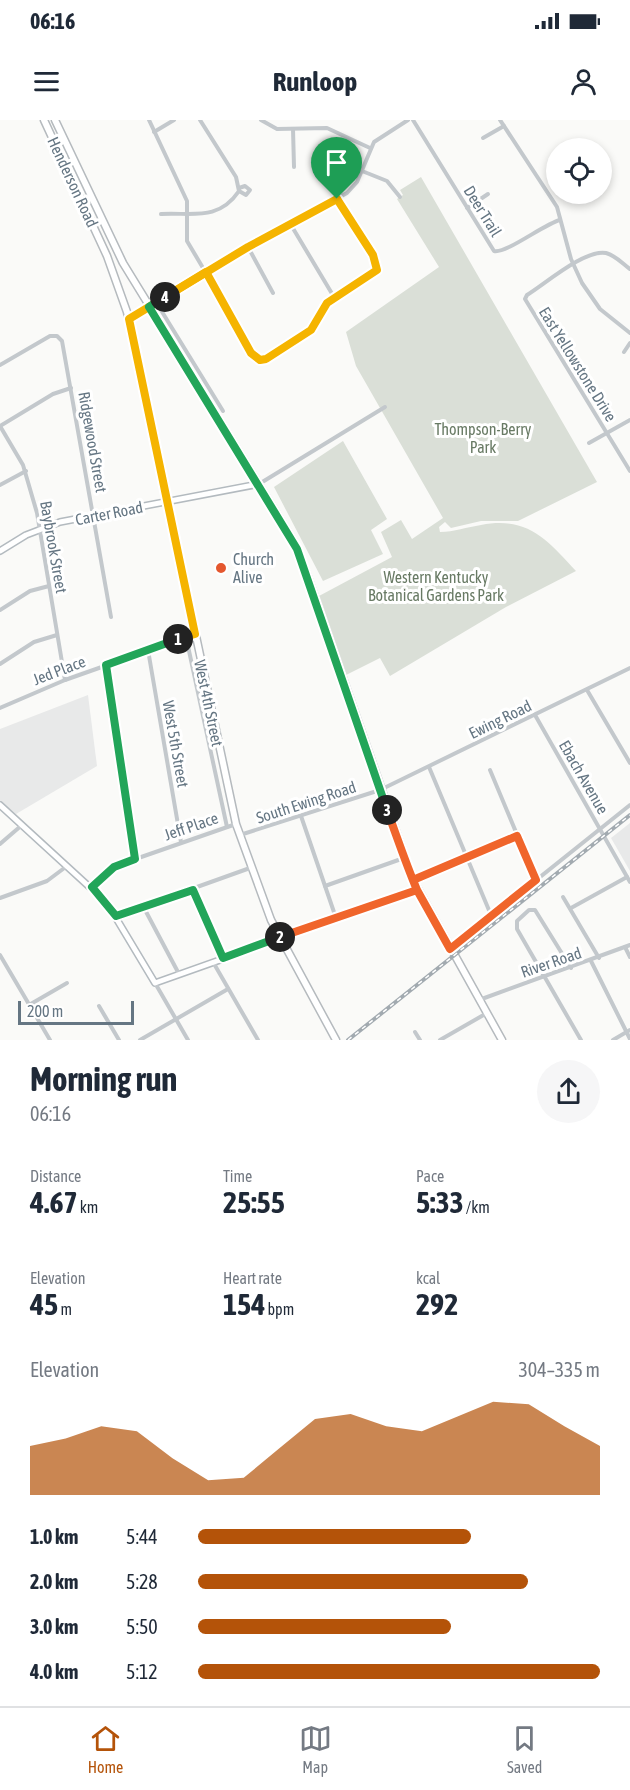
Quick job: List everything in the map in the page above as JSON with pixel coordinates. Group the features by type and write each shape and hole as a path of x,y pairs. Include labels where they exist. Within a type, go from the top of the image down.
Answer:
{"main road":[{"name":"Henderson Road","path":"44,120 102,244"},
{"name":"Henderson Road","path":"54,120 98,212 149,307 212,400 301,558 380,790 417,890 502,1040"},
{"name":"West 4th Street","path":"102,244 129,319 236,824 250,868 279,938 336,1039"}],"street":[{"path":"148,120 185,196 188,215 187,241 251,353 257,359 263,360 307,334 324,307 334,297 376,271 378,264 337,199"},
{"path":"154,132 174,120"},
{"path":"161,214 200,216 231,200 239,189 236,177 200,120"},
{"path":"261,120 272,127 327,128 370,148"},
{"path":"327,128 329,120"},
{"path":"129,319 248,247 337,199 354,187 370,148 382,136 408,120"},
{"name":"Deer Trail","path":"413,120 496,252 560,220"},
{"path":"500,120 531,171 551,196 573,265 596,304 630,333"},
{"path":"483,138 504,126"},
{"path":"293,129 294,167"},
{"path":"362,171 387,181 400,197"},
{"path":"467,208 488,194"},
{"path":"291,225 334,297"},
{"path":"248,247 273,293"},
{"path":"573,265 590,256 606,253 630,269"},
{"name":"East Yellowstone Drive","path":"573,265 527,295 526,300 630,471"},
{"path":"156,302 212,400 223,411"},
{"name":"Ridgewood Street","path":"0,365 47,338 57,336 63,345 111,617"},
{"path":"624,352 630,343"},
{"path":"0,426 53,394 71,388"},
{"path":"259,484 385,407"},
{"path":"589,444 630,420"},
{"name":"Baybrook Street","path":"0,426 26,471 40,529 65,680"},
{"path":"0,484 26,471"},
{"name":"Carter Road","path":"0,551 40,529 93,516 259,484"},
{"path":"0,610 30,591 49,586"},
{"name":"Jed Place","path":"0,708 65,680 195,634"},
{"path":"0,664 34,642 57,635"},
{"name":"West 4th Street","path":"186,637 227,827"},
{"name":"West 5th Street","path":"148,650 181,842"},
{"path":"106,665 135,859"},
{"name":"Ewing Road","path":"380,790 630,668"},
{"path":"587,690 630,764"},
{"name":"Ebach Avenue","path":"535,715 629,880"},
{"path":"429,767 491,915"},
{"path":"490,770 536,880"},
{"name":"South Ewing Road","path":"240,835 380,790"},
{"path":"0,805 92,887 116,916 188,1040"},
{"path":"450,949 630,805"},
{"path":"301,816 336,918"},
{"name":"Jeff Place","path":"92,887 114,867 236,824"},
{"path":"0,844 22,825"},
{"path":"413,880 517,836"},
{"path":"325,886 404,858"},
{"path":"0,898 47,881 68,866"},
{"path":"116,916 250,868"},
{"path":"571,908 629,880"},
{"path":"193,890 223,958"},
{"path":"155,983 417,890"},
{"path":"563,897 598,958"},
{"path":"143,906 179,974"},
{"path":"571,968 535,910 528,910 523,914 517,929 581,1040"},
{"path":"628,946 630,957"},
{"name":"River Road","path":"479,1000 628,946"},
{"path":"0,955 50,1040"},
{"path":"591,961 630,1039"},
{"path":"213,962 258,1040"},
{"path":"29,1005 67,983"},
{"path":"140,1040 228,989"},
{"path":"99,1005 119,1040"},
{"path":"440,1040 487,1013"},
{"path":"614,1040 628,1031"},
{"path":"415,1032 420,1040"}],"shaded area":[{"path":"88,695 97,766 16,814 0,800 0,729"},
{"path":"630,823 630,871 611,838"}],"green space":[{"name":"Thompson-Berry Park","path":"421,177 597,482 518,521 481,521 451,528 445,522 439,527 440,532 497,523 524,527 546,540 576,571 506,607 390,676 380,658 346,675 319,596 392,557 381,532 401,520 412,539 443,518 356,366 346,332 439,267 397,199 403,195 400,190"},
{"path":"343,441 387,519 371,530 383,554 323,581 274,487"}],"railway":[{"path":"348,1040 630,815"}],"place":[{"name":"Church Alive","path":"221,568"}],"route":[{"path":"337,199 271,237 248,247 206,272 156,302 129,319 195,634 106,665 135,859 114,867 92,887 116,916 193,890 223,958 417,890 413,880 517,836 536,880 450,949 422,899 413,880 404,858 308,577 293,540 149,307 206,272 251,353 257,359 266,359 311,330 324,307 334,297 377,270 378,264 373,255 337,199"}],"park label":[{"name":"Western Kentucky Botanical Gardens Park","path":"436,586"}]}
